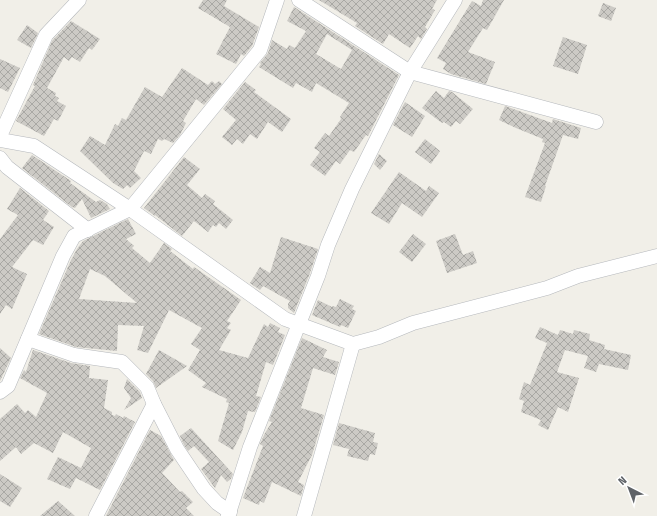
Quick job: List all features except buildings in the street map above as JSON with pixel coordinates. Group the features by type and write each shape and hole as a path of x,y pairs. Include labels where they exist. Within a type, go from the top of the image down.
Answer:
{"street":[{"path":"0,136 46,35 79,0"},
{"path":"0,392 8,386 63,256 74,236 130,209 260,50 276,0"},
{"path":"299,0 410,72 596,122"},
{"path":"28,340 74,355 122,362 147,387 177,449 204,489 229,514 250,447 318,276 328,245 352,188 410,72 456,0"},
{"path":"0,140 34,146 130,209 278,315 299,325 353,344 379,337 413,323 547,288 578,276 657,256"},
{"path":"0,158 7,167 88,230"},
{"path":"304,516 353,344"},
{"path":"96,516 154,404"}]}
